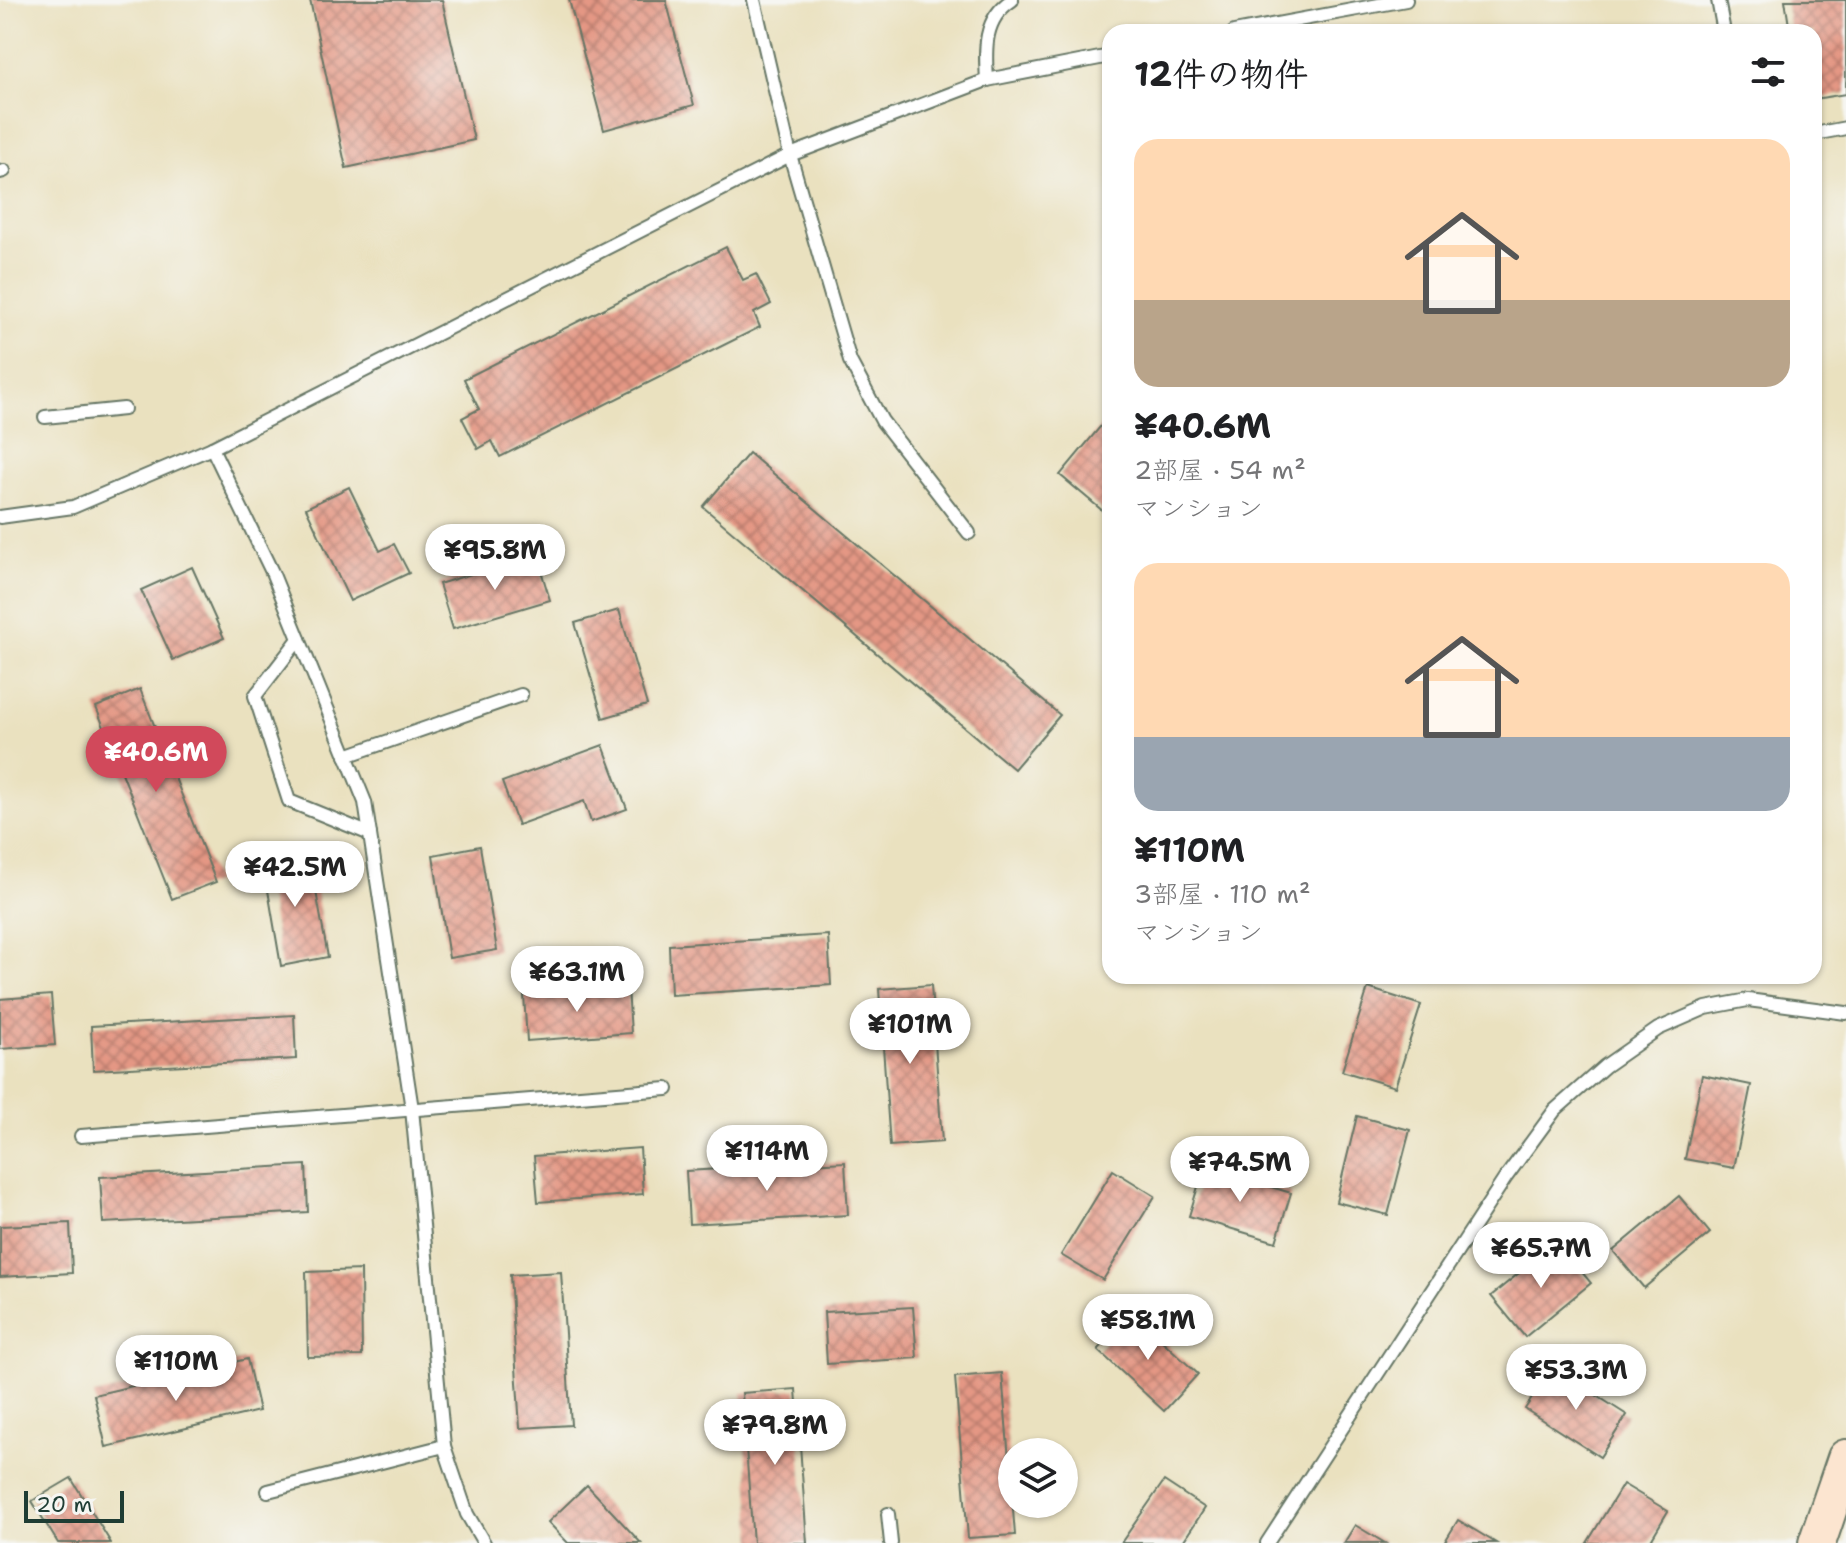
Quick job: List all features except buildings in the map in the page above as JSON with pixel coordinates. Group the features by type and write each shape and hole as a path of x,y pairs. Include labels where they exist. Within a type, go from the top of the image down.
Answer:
{"main road":[{"path":"1817,1543 1846,1458"}],"lane":[{"path":"754,0 790,155 850,361 882,421 969,533"},
{"path":"987,80 985,44 990,23 1012,0"},
{"path":"1281,24 1342,6 1406,0"},
{"path":"1718,0 1722,24"},
{"path":"0,517 73,507 212,448 790,155 987,80 1102,58"},
{"path":"1822,132 1846,128"},
{"path":"45,417 124,409"},
{"path":"212,448 272,572 365,802 412,1109 444,1446 467,1514 484,1543"},
{"path":"299,639 255,696 289,801 370,834"},
{"path":"346,756 521,695"},
{"path":"1267,1543 1506,1177 1555,1110 1605,1066 1658,1029 1706,1008 1748,1000 1846,1013"},
{"path":"81,1136 667,1089"},
{"path":"268,1491 444,1446"},
{"path":"888,1514 891,1543"}]}
